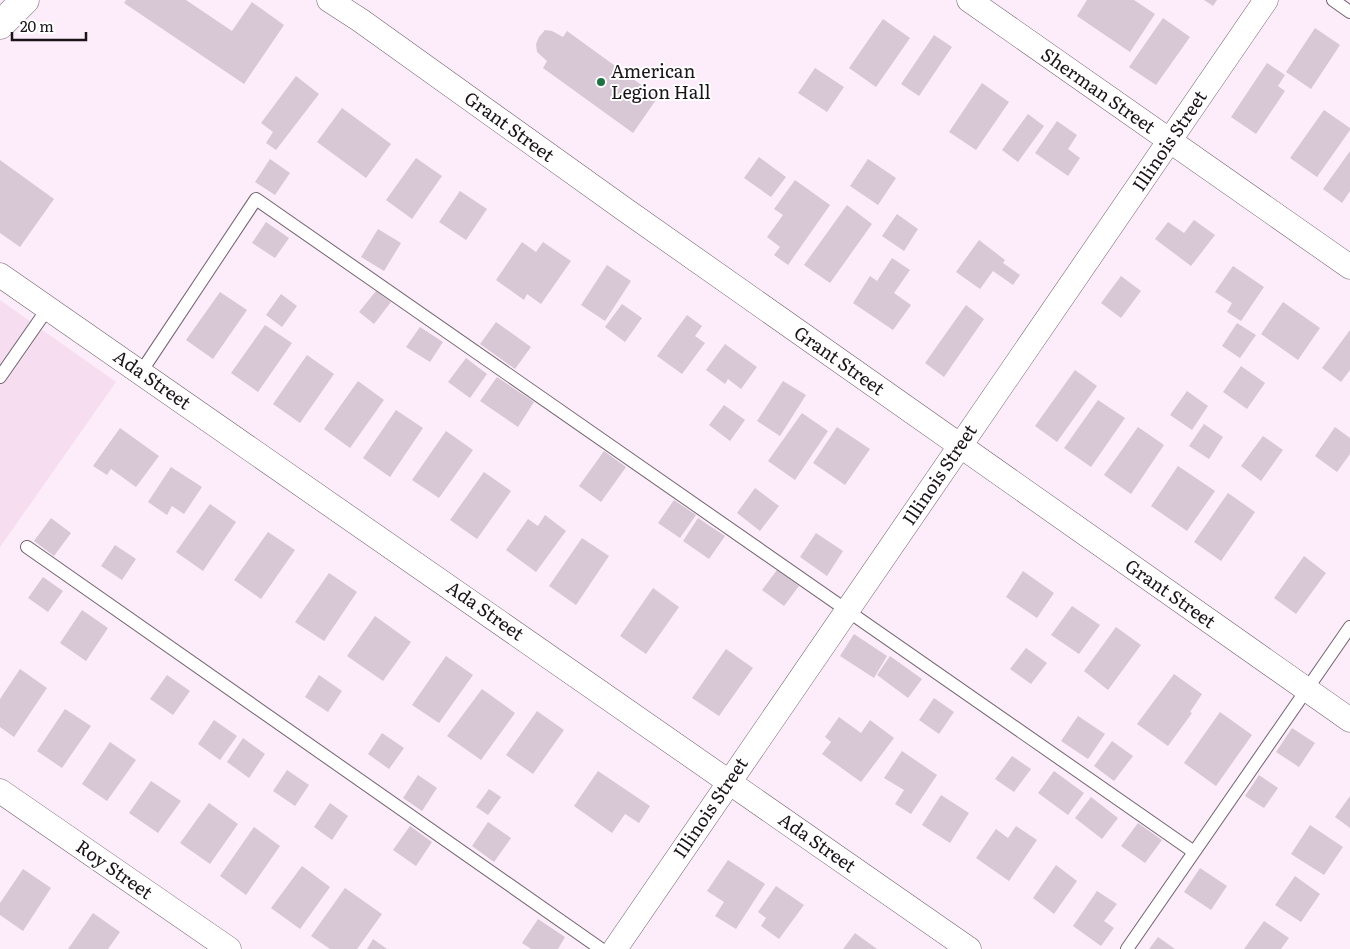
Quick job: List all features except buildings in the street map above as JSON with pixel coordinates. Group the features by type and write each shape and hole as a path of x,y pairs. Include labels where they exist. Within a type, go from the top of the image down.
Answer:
{"main road":[{"path":"0,25 25,0"}],"street":[{"name":"Grant Street","path":"329,0 360,20 1350,720"},
{"name":"Sherman Street","path":"969,0 1350,267"},
{"name":"Illinois Street","path":"614,949 1266,0"},
{"name":"Ada Street","path":"0,274 970,949"},
{"name":"Roy Street","path":"0,790 229,949"}],"lane":[{"path":"1333,0 1350,12"},
{"path":"140,372 256,199 1194,852"},
{"path":"0,377 48,308"},
{"path":"27,547 601,949"},
{"path":"1127,949 1350,627"}],"shaded area":[{"path":"0,300 116,382 0,547"}],"place":[{"name":"American Legion Hall","path":"601,82"}]}
